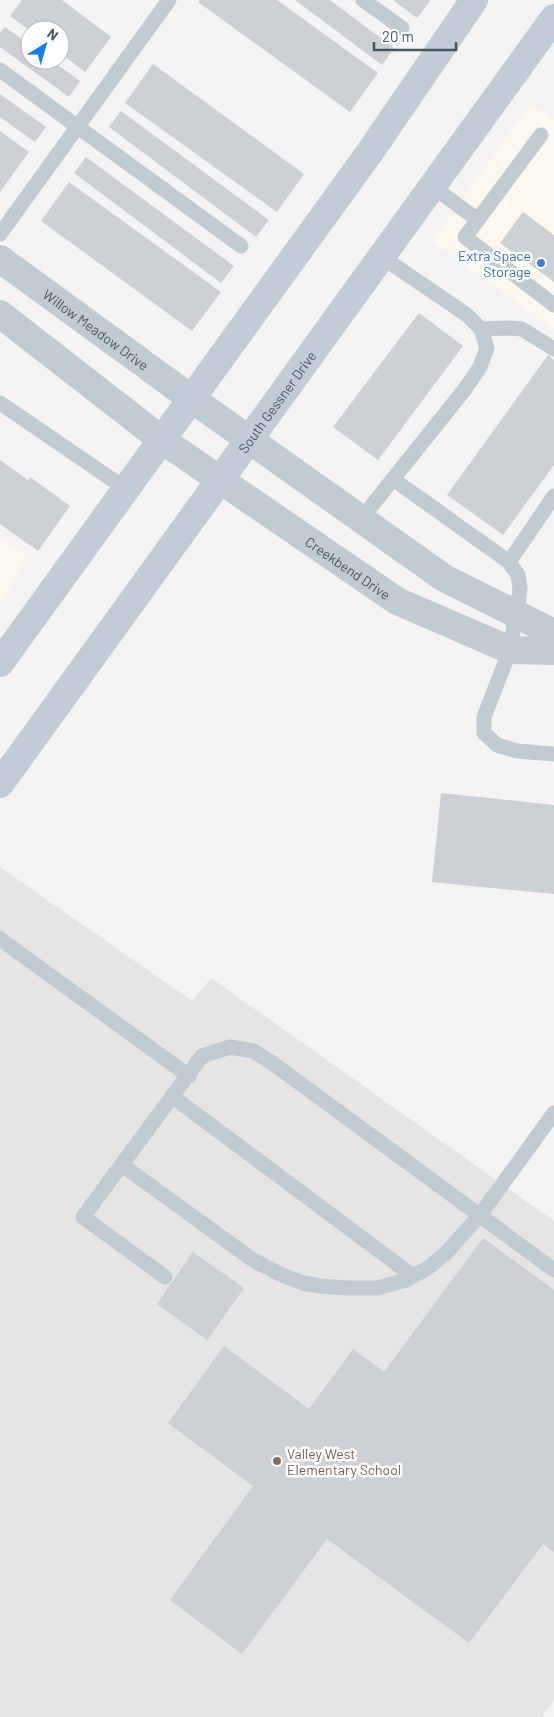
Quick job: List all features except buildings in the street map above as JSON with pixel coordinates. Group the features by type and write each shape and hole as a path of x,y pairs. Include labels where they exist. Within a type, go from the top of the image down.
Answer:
{"main road":[{"path":"0,663 370,152 474,0"},
{"name":"South Gessner Drive","path":"0,784 554,18"}],"street":[{"name":"Willow Meadow Drive","path":"0,259 192,400"},
{"path":"0,314 162,440"},
{"path":"192,400 444,578 554,633"},
{"name":"Creekbend Drive","path":"162,440 397,602 510,650 554,651"}],"lane":[{"path":"0,234 169,0"},
{"path":"363,0 402,28"},
{"path":"0,70 241,246"},
{"path":"540,135 465,237 553,302"},
{"path":"433,187 478,220"},
{"path":"361,519 466,389 480,367 487,348 482,329 468,315 382,257"},
{"path":"482,329 522,329 554,349"},
{"path":"0,403 126,489"},
{"path":"393,479 509,562 518,575 520,588 510,650 484,717 484,733 497,745 517,751 554,754"},
{"path":"509,562 554,496"},
{"path":"0,939 189,1076"},
{"path":"165,1277 83,1217 202,1056 230,1047 253,1051 271,1062 554,1270"},
{"path":"173,1097 413,1276"},
{"path":"122,1165 253,1260 296,1280 320,1286 377,1288 406,1280 428,1268 446,1252 480,1215 554,1113"}],"shaded area":[{"path":"531,104 554,120 554,329 432,241"},
{"path":"0,538 27,556 0,605"},
{"name":"Valley West Elementary School","path":"0,867 192,1001 211,978 554,1221 554,1700 542,1717 0,1717"}],"place":[{"name":"Extra Space Storage","path":"541,263"},
{"name":"Valley West Elementary School","path":"277,1461"}]}
